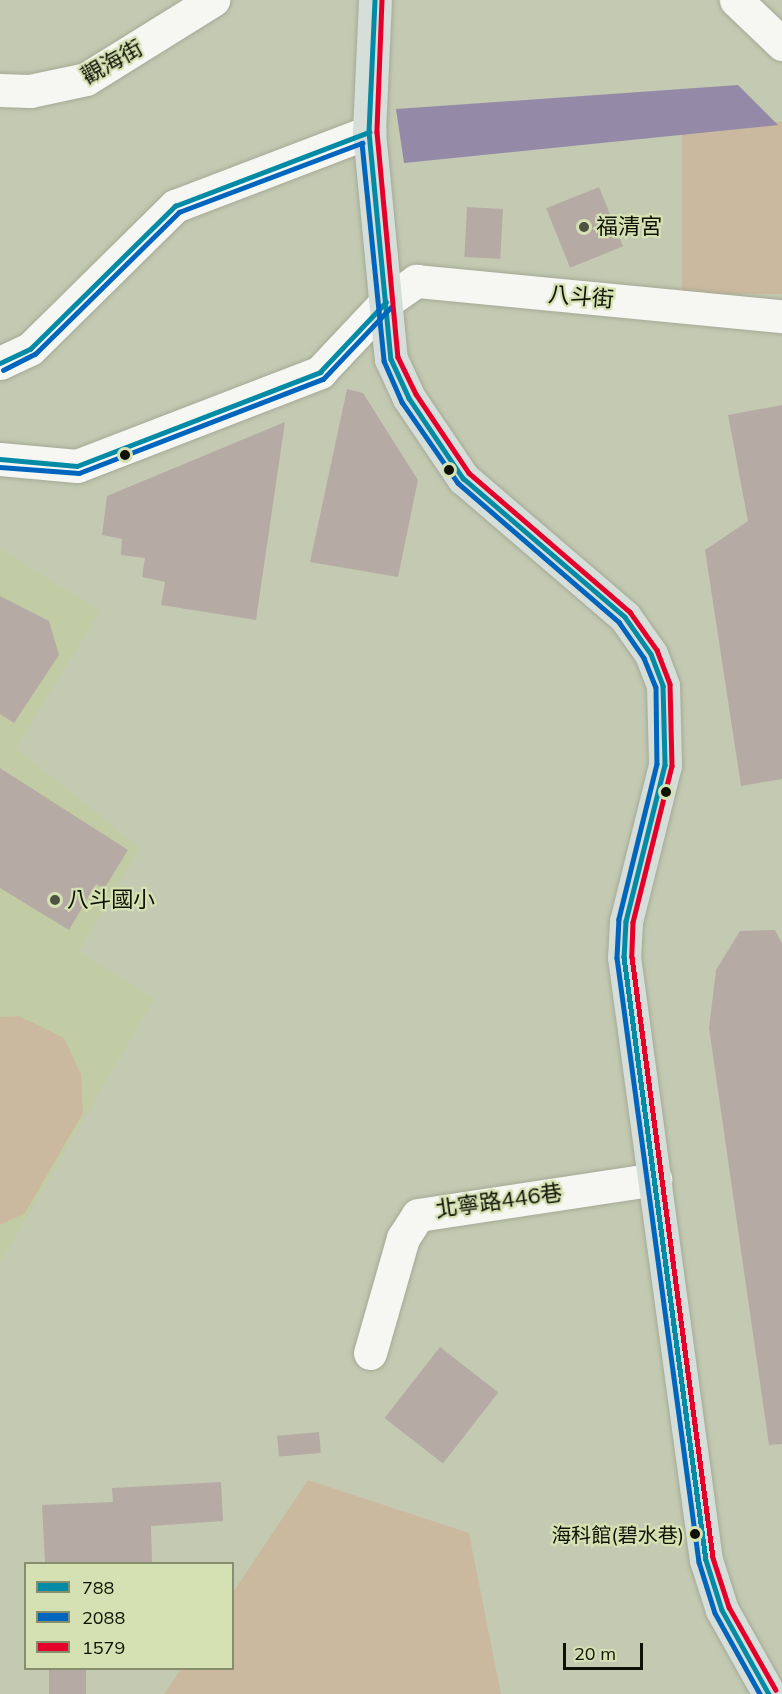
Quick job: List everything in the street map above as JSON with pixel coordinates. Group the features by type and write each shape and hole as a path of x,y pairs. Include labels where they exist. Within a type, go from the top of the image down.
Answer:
{"main road":[{"path":"375,0 369,132 391,359 409,398 463,478 625,617 651,654 663,686 665,765 626,921 624,957 706,1560 722,1610 769,1694"}],"street":[{"name":"觀海街","path":"0,90 30,91 86,79 213,0"},
{"path":"736,0 782,44"},
{"path":"0,363 30,349 175,207 369,132"},
{"name":"八斗街","path":"0,459 77,466 320,372 386,302 416,281 782,316"},
{"name":"北寧路446巷","path":"370,1353 403,1238 418,1215 655,1179"}],"shaded area":[{"path":"738,85 778,125 404,163 396,109"},
{"path":"682,122 782,122 782,294 682,294"},
{"name":"八斗國小","path":"0,549 100,611 16,748 140,848 79,951 154,999 0,1263"},
{"path":"19,1016 64,1038 81,1074 83,1113 25,1213 0,1225 0,1017"},
{"path":"308,1480 469,1533 501,1694 164,1694 180,1670 234,1670 234,1591"}],"building":[{"name":"福清宮","path":"599,187 623,246 570,268 546,208"},
{"path":"467,207 503,209 500,259 464,257"},
{"path":"347,389 363,393 418,480 398,577 310,562"},
{"path":"782,405 782,779 741,786 705,550 748,521 728,415"},
{"path":"285,422 256,620 161,605 165,582 142,577 145,558 121,555 122,539 102,535 107,496"},
{"path":"0,596 49,621 59,655 14,723 0,714"},
{"path":"0,768 128,850 104,889 96,884 69,930 0,888"},
{"path":"775,930 782,943 782,1444 769,1445 709,1028 716,970 740,931"},
{"path":"440,1347 498,1393 443,1463 385,1418"},
{"path":"319,1432 321,1453 279,1457 277,1436"},
{"path":"221,1482 223,1521 151,1526 152,1562 45,1562 42,1505 113,1502 112,1488"},
{"path":"49,1670 86,1670 86,1694 49,1694"}],"transit line":[{"name":"788","path":"375,0 369,132 391,359 409,398 463,478 625,617 651,654 663,686 665,765 626,921 624,957 706,1560 722,1610 769,1694"},
{"name":"1579","path":"382,0 377,132 398,357 416,394 469,473 630,612 657,650 670,684 672,766 633,922 632,957 713,1558 729,1607 776,1690"},
{"name":"788","path":"0,363 30,349 175,206 369,132"},
{"name":"2088","path":"3,370 35,354 179,212 362,143 384,361 402,402 458,483 619,622 644,658 656,687 657,764 619,919 617,958 699,1562 715,1613 760,1694"},
{"name":"788","path":"0,459 77,466 320,372 386,302"},
{"name":"2088","path":"0,467 79,473 323,379 391,307"}],"place":[{"name":"福清宮","path":"584,227"},
{"name":"八斗國小","path":"55,900"},
{"name":"海科館(碧水巷)","path":"695,1534"}]}
